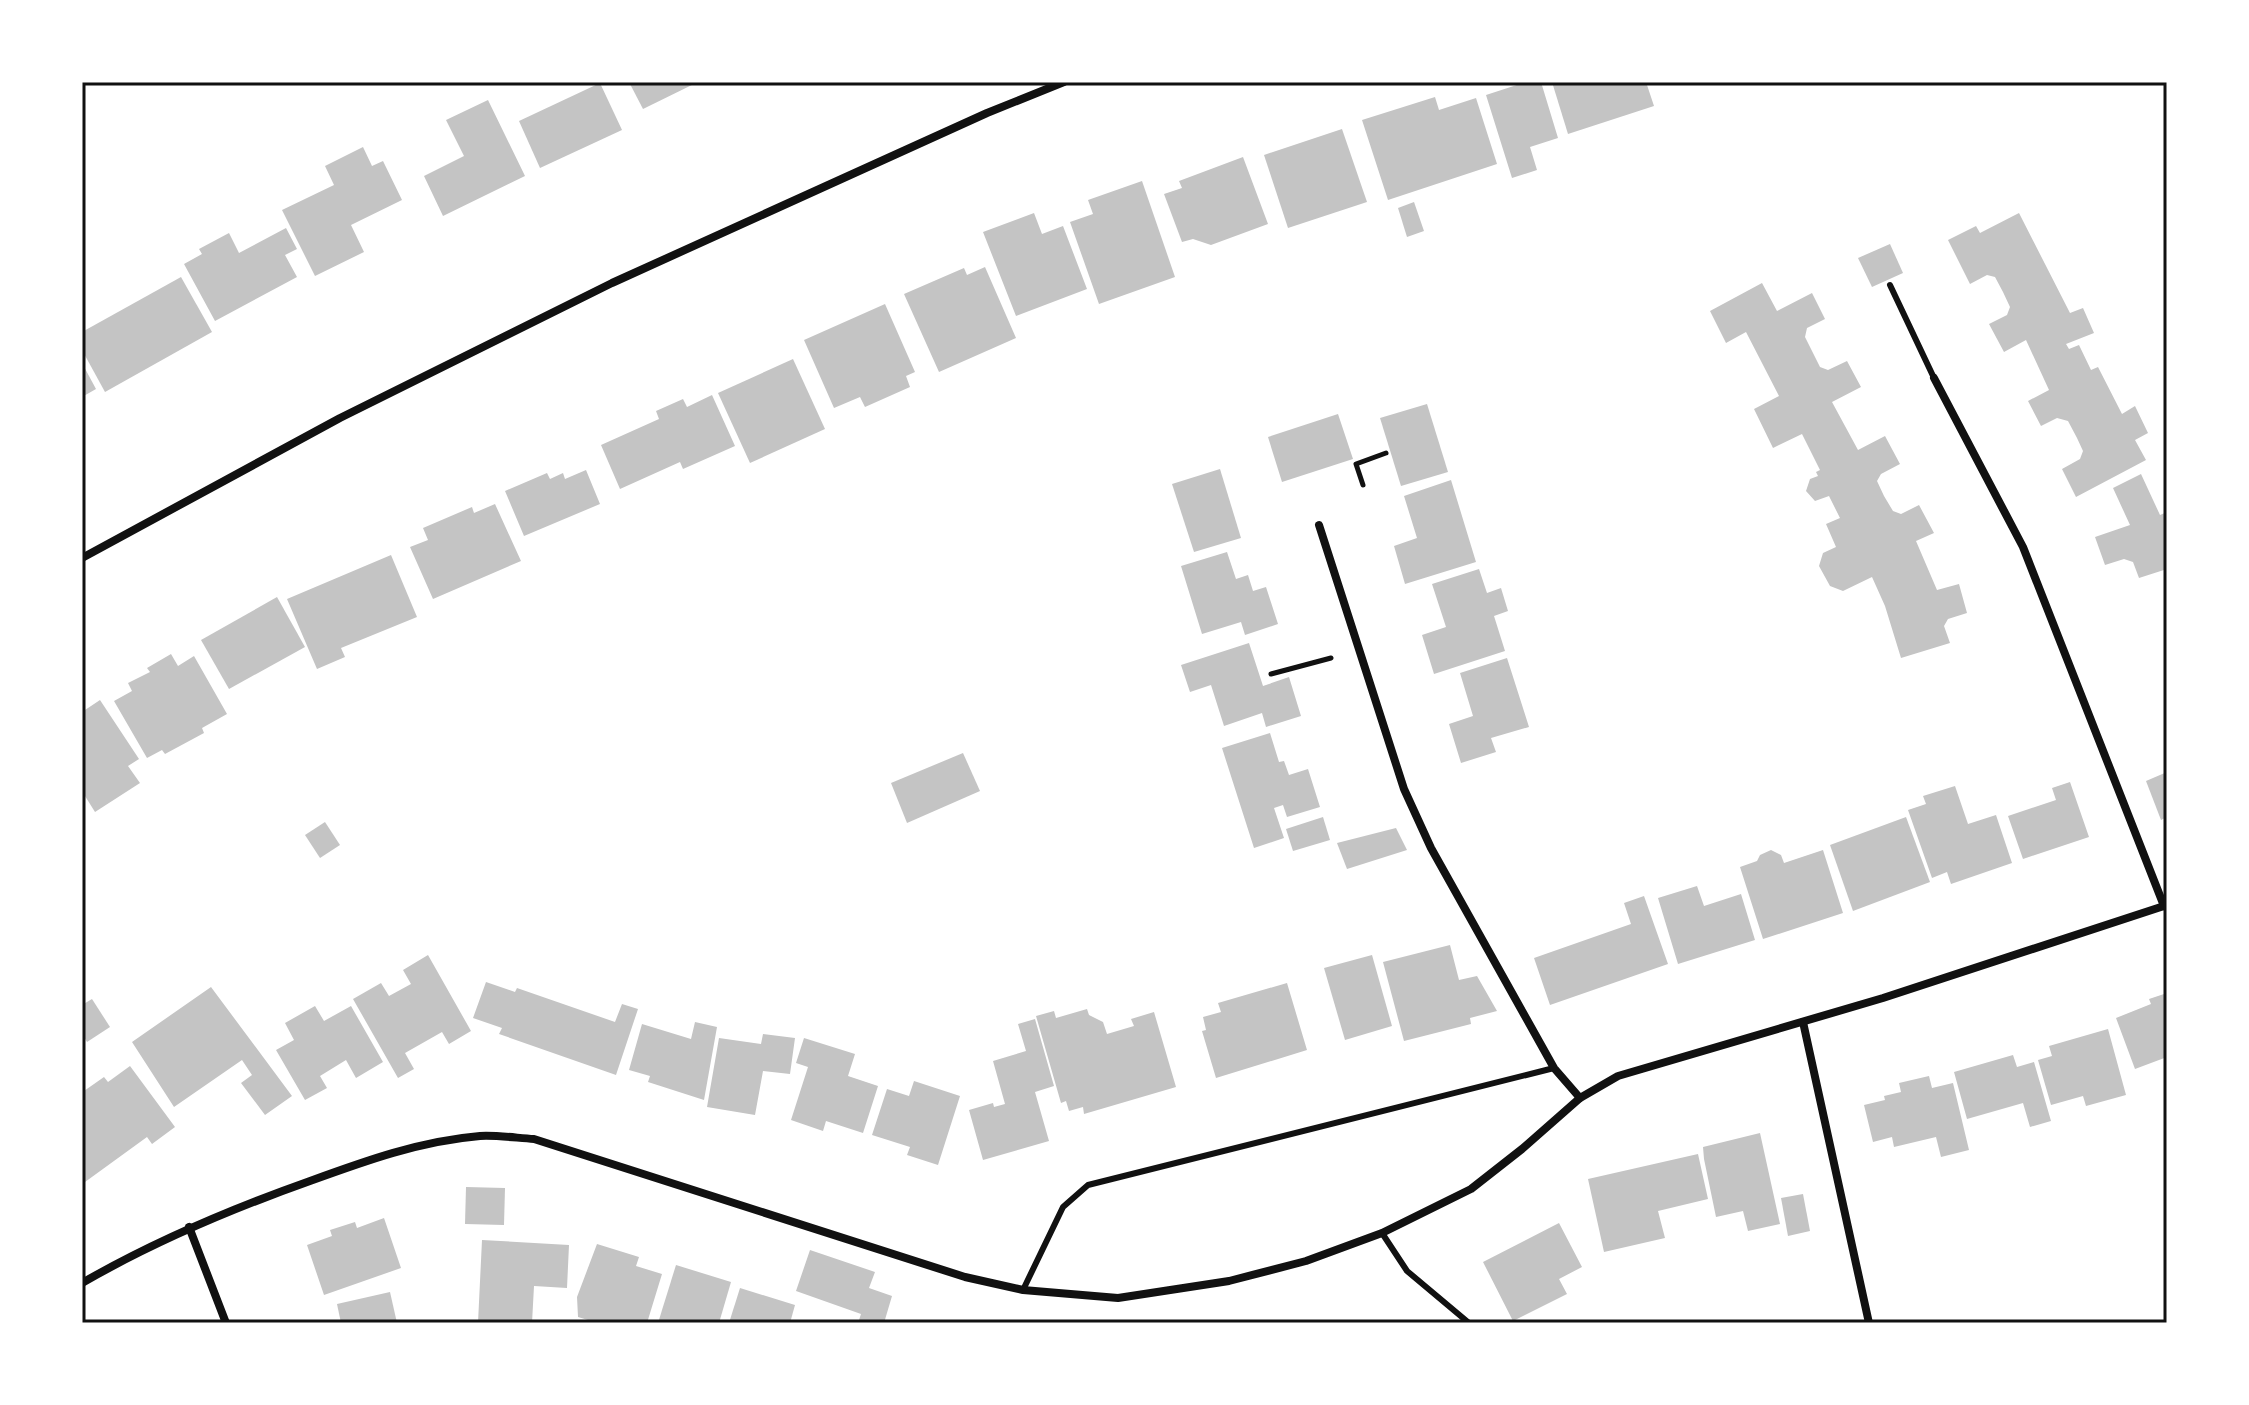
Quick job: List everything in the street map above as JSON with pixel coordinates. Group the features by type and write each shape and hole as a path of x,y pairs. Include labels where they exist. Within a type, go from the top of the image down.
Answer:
{"street":[{"path":"82,558 340,418 612,283 987,113 1064,82"},
{"path":"82,1283 130,1255 253,1201 404,1148 482,1136 534,1139 965,1277 1023,1290 1118,1298 1229,1281 1306,1261 1382,1233 1471,1189 1580,1098 1618,1076 1803,1022 2166,906 2023,547 1934,378"},
{"path":"1319,525 1404,789 1431,848 1554,1068 1580,1098"},
{"path":"1803,1022 1869,1323"},
{"path":"189,1227 226,1323"}],"lane":[{"path":"1890,285 1934,378"},
{"path":"1023,1290 1063,1207 1088,1185 1554,1068"},
{"path":"1382,1233 1407,1271 1469,1323"}],"path":[{"path":"1363,485 1356,464 1386,453"},
{"path":"1271,674 1331,658"}],"building":[{"path":"629,82 698,82 643,109"},
{"path":"1526,82 1541,82 1558,138 1530,147 1537,170 1512,178 1486,95"},
{"path":"1552,82 1646,82 1654,106 1568,134"},
{"path":"600,83 622,130 540,168 519,121"},
{"path":"1435,97 1439,110 1476,98 1497,164 1388,200 1362,120"},
{"path":"488,100 525,176 443,216 424,176 464,156 446,120"},
{"path":"1342,129 1367,202 1288,228 1264,155"},
{"path":"363,147 372,166 383,161 402,200 351,225 364,252 315,276 282,210 334,185 325,166"},
{"path":"1243,157 1268,224 1211,245 1193,239 1182,242 1164,194 1182,188 1179,181"},
{"path":"1142,181 1175,277 1099,304 1070,222 1093,214 1088,200"},
{"path":"1414,202 1424,231 1407,237 1398,208"},
{"path":"1034,213 1042,234 1063,226 1087,289 1016,316 983,232"},
{"path":"2019,213 2070,313 2083,308 2094,333 2066,344 2069,349 2079,345 2091,370 2098,367 2122,414 2135,406 2148,433 2135,440 2146,460 2076,497 2062,469 2080,459 2083,451 2077,438 2068,421 2057,418 2041,426 2028,401 2049,390 2026,340 2004,352 1989,324 2007,315 2010,307 2003,292 1995,277 1987,275 1970,284 1948,240 1976,226 1980,233"},
{"path":"286,228 297,249 285,255 297,277 215,321 184,264 202,254 199,249 229,233 239,253"},
{"path":"1890,244 1903,273 1872,287 1858,258"},
{"path":"985,267 1016,338 939,372 904,294 964,268 967,275"},
{"path":"181,277 212,332 105,392 82,350 82,332"},
{"path":"1762,283 1777,311 1812,293 1825,319 1807,328 1805,337 1820,367 1828,370 1847,361 1861,387 1832,402 1858,450 1885,436 1900,464 1881,474 1877,481 1884,496 1893,511 1901,514 1919,505 1934,533 1916,541 1937,590 1959,584 1967,613 1948,619 1944,626 1950,643 1901,658 1885,606 1872,577 1843,591 1830,586 1819,566 1823,553 1836,547 1826,524 1840,518 1829,496 1815,501 1806,491 1810,479 1818,476 1816,472 1820,470 1802,434 1773,448 1754,409 1779,396 1746,332 1726,343 1710,311"},
{"path":"885,304 915,372 906,376 910,387 865,407 860,397 834,408 804,340"},
{"path":"793,359 825,429 750,463 718,393"},
{"path":"82,363 96,389 82,397"},
{"path":"712,395 735,446 683,469 680,462 620,489 601,445 659,419 656,411 683,399 687,407"},
{"path":"1427,404 1448,472 1401,486 1380,418"},
{"path":"1338,414 1353,459 1282,482 1268,437"},
{"path":"1220,469 1241,538 1194,552 1172,484"},
{"path":"586,470 600,504 524,536 505,491 547,473 550,479 563,473 565,479"},
{"path":"2141,474 2160,515 2167,512 2167,569 2139,578 2133,562 2124,559 2105,565 2095,537 2130,525 2113,488"},
{"path":"1451,480 1476,562 1405,584 1394,546 1417,538 1404,496"},
{"path":"495,504 521,561 433,599 410,547 428,540 423,528 472,507 474,513"},
{"path":"1227,552 1236,579 1248,575 1253,591 1266,587 1278,624 1245,635 1241,622 1202,634 1181,566"},
{"path":"391,555 417,617 341,648 345,657 317,669 287,599"},
{"path":"1479,569 1487,593 1501,588 1508,611 1494,616 1505,651 1434,674 1422,635 1446,627 1432,584"},
{"path":"277,597 305,647 229,689 201,640"},
{"path":"1249,643 1263,686 1289,677 1301,716 1266,727 1262,713 1224,726 1211,685 1190,692 1181,665"},
{"path":"171,654 178,666 194,656 227,714 202,728 204,733 165,754 162,750 147,758 114,701 132,691 128,683 150,672 147,668"},
{"path":"1507,658 1529,727 1491,738 1496,752 1461,763 1449,724 1473,716 1460,673"},
{"path":"100,700 139,759 128,766 140,783 95,812 85,796 82,797 82,712"},
{"path":"1270,733 1279,762 1284,761 1289,775 1308,769 1320,807 1287,817 1283,805 1274,808 1284,838 1254,848 1222,748"},
{"path":"963,753 980,791 907,823 891,783"},
{"path":"2167,772 2167,817 2161,820 2146,781"},
{"path":"2070,782 2089,837 2023,859 2008,816 2056,800 2052,788"},
{"path":"1955,786 1968,824 1996,815 2012,863 1951,884 1947,872 1932,878 1908,810 1926,804 1923,796"},
{"path":"1323,817 1330,840 1293,851 1286,829"},
{"path":"1906,817 1930,882 1853,911 1830,845"},
{"path":"325,822 340,845 320,858 305,835"},
{"path":"1396,828 1407,850 1347,869 1337,843"},
{"path":"1771,850 1781,855 1784,863 1823,850 1843,913 1763,939 1740,867 1757,861 1760,855"},
{"path":"1697,886 1704,906 1741,894 1755,940 1678,964 1658,898"},
{"path":"1644,896 1668,964 1550,1005 1534,958 1631,924 1624,903"},
{"path":"1450,945 1459,980 1477,976 1497,1011 1470,1018 1471,1024 1404,1041 1383,962"},
{"path":"428,955 471,1031 449,1044 442,1032 405,1053 414,1069 398,1078 353,999 381,983 389,996 411,984 403,970"},
{"path":"1372,955 1392,1026 1345,1040 1324,968"},
{"path":"486,982 515,992 517,988 615,1022 622,1004 638,1009 616,1075 499,1034 502,1028 473,1018"},
{"path":"1287,983 1307,1050 1216,1078 1202,1031 1206,1030 1203,1017 1221,1012 1218,1003"},
{"path":"211,987 292,1096 265,1115 241,1083 252,1075 242,1060 174,1107 132,1042"},
{"path":"2167,993 2167,1057 2135,1069 2116,1018 2151,1004 2149,999"},
{"path":"92,999 110,1027 87,1042 82,1034 82,1005"},
{"path":"315,1006 324,1021 351,1006 383,1062 356,1078 346,1060 320,1076 327,1088 305,1100 276,1050 294,1040 285,1023"},
{"path":"1087,1009 1089,1015 1103,1022 1107,1034 1134,1026 1131,1019 1154,1012 1176,1087 1084,1114 1083,1107 1069,1111 1066,1101 1061,1103 1036,1016 1054,1011 1056,1018"},
{"path":"1035,1019 1054,1086 1035,1092 1049,1141 983,1160 969,1110 993,1103 994,1107 1005,1104 993,1061 1026,1051 1018,1024"},
{"path":"695,1022 717,1027 704,1100 648,1082 650,1076 629,1070 642,1024 691,1039"},
{"path":"2108,1029 2126,1095 2086,1106 2083,1096 2051,1105 2038,1060 2052,1056 2049,1046"},
{"path":"763,1034 795,1038 790,1074 763,1071 755,1115 707,1107 719,1038 761,1044"},
{"path":"804,1038 855,1054 848,1076 878,1086 863,1133 826,1121 823,1131 791,1120 808,1067 796,1063"},
{"path":"2013,1055 2017,1067 2034,1062 2051,1121 2030,1127 2023,1103 1967,1119 1954,1072"},
{"path":"130,1066 175,1127 152,1144 147,1137 85,1182 82,1177 82,1087 84,1091 104,1077 108,1082"},
{"path":"1929,1076 1932,1088 1953,1083 1969,1150 1941,1157 1936,1137 1894,1147 1892,1137 1873,1142 1864,1105 1901,1092 1899,1083"},
{"path":"914,1081 960,1096 938,1165 907,1155 910,1147 872,1135 887,1089 909,1096"},
{"path":"1760,1133 1780,1224 1748,1231 1743,1211 1716,1217 1703,1147"},
{"path":"1698,1154 1708,1199 1658,1211 1665,1238 1604,1252 1588,1179"},
{"path":"466,1187 505,1188 504,1225 465,1224"},
{"path":"1803,1194 1810,1231 1788,1236 1781,1198"},
{"path":"384,1218 401,1268 324,1295 307,1245 332,1236 330,1230 355,1222 357,1228"},
{"path":"1559,1223 1582,1267 1559,1279 1567,1294 1513,1321 1483,1262"},
{"path":"482,1240 569,1245 567,1288 534,1286 532,1323 478,1323"},
{"path":"597,1244 639,1257 636,1266 662,1274 647,1323 598,1323 578,1317 577,1297"},
{"path":"810,1250 875,1272 869,1288 892,1296 884,1323 858,1323 861,1314 796,1291"},
{"path":"676,1265 731,1282 719,1323 658,1323"},
{"path":"740,1288 795,1305 790,1323 729,1323"},
{"path":"390,1292 397,1323 341,1323 337,1304"}]}
